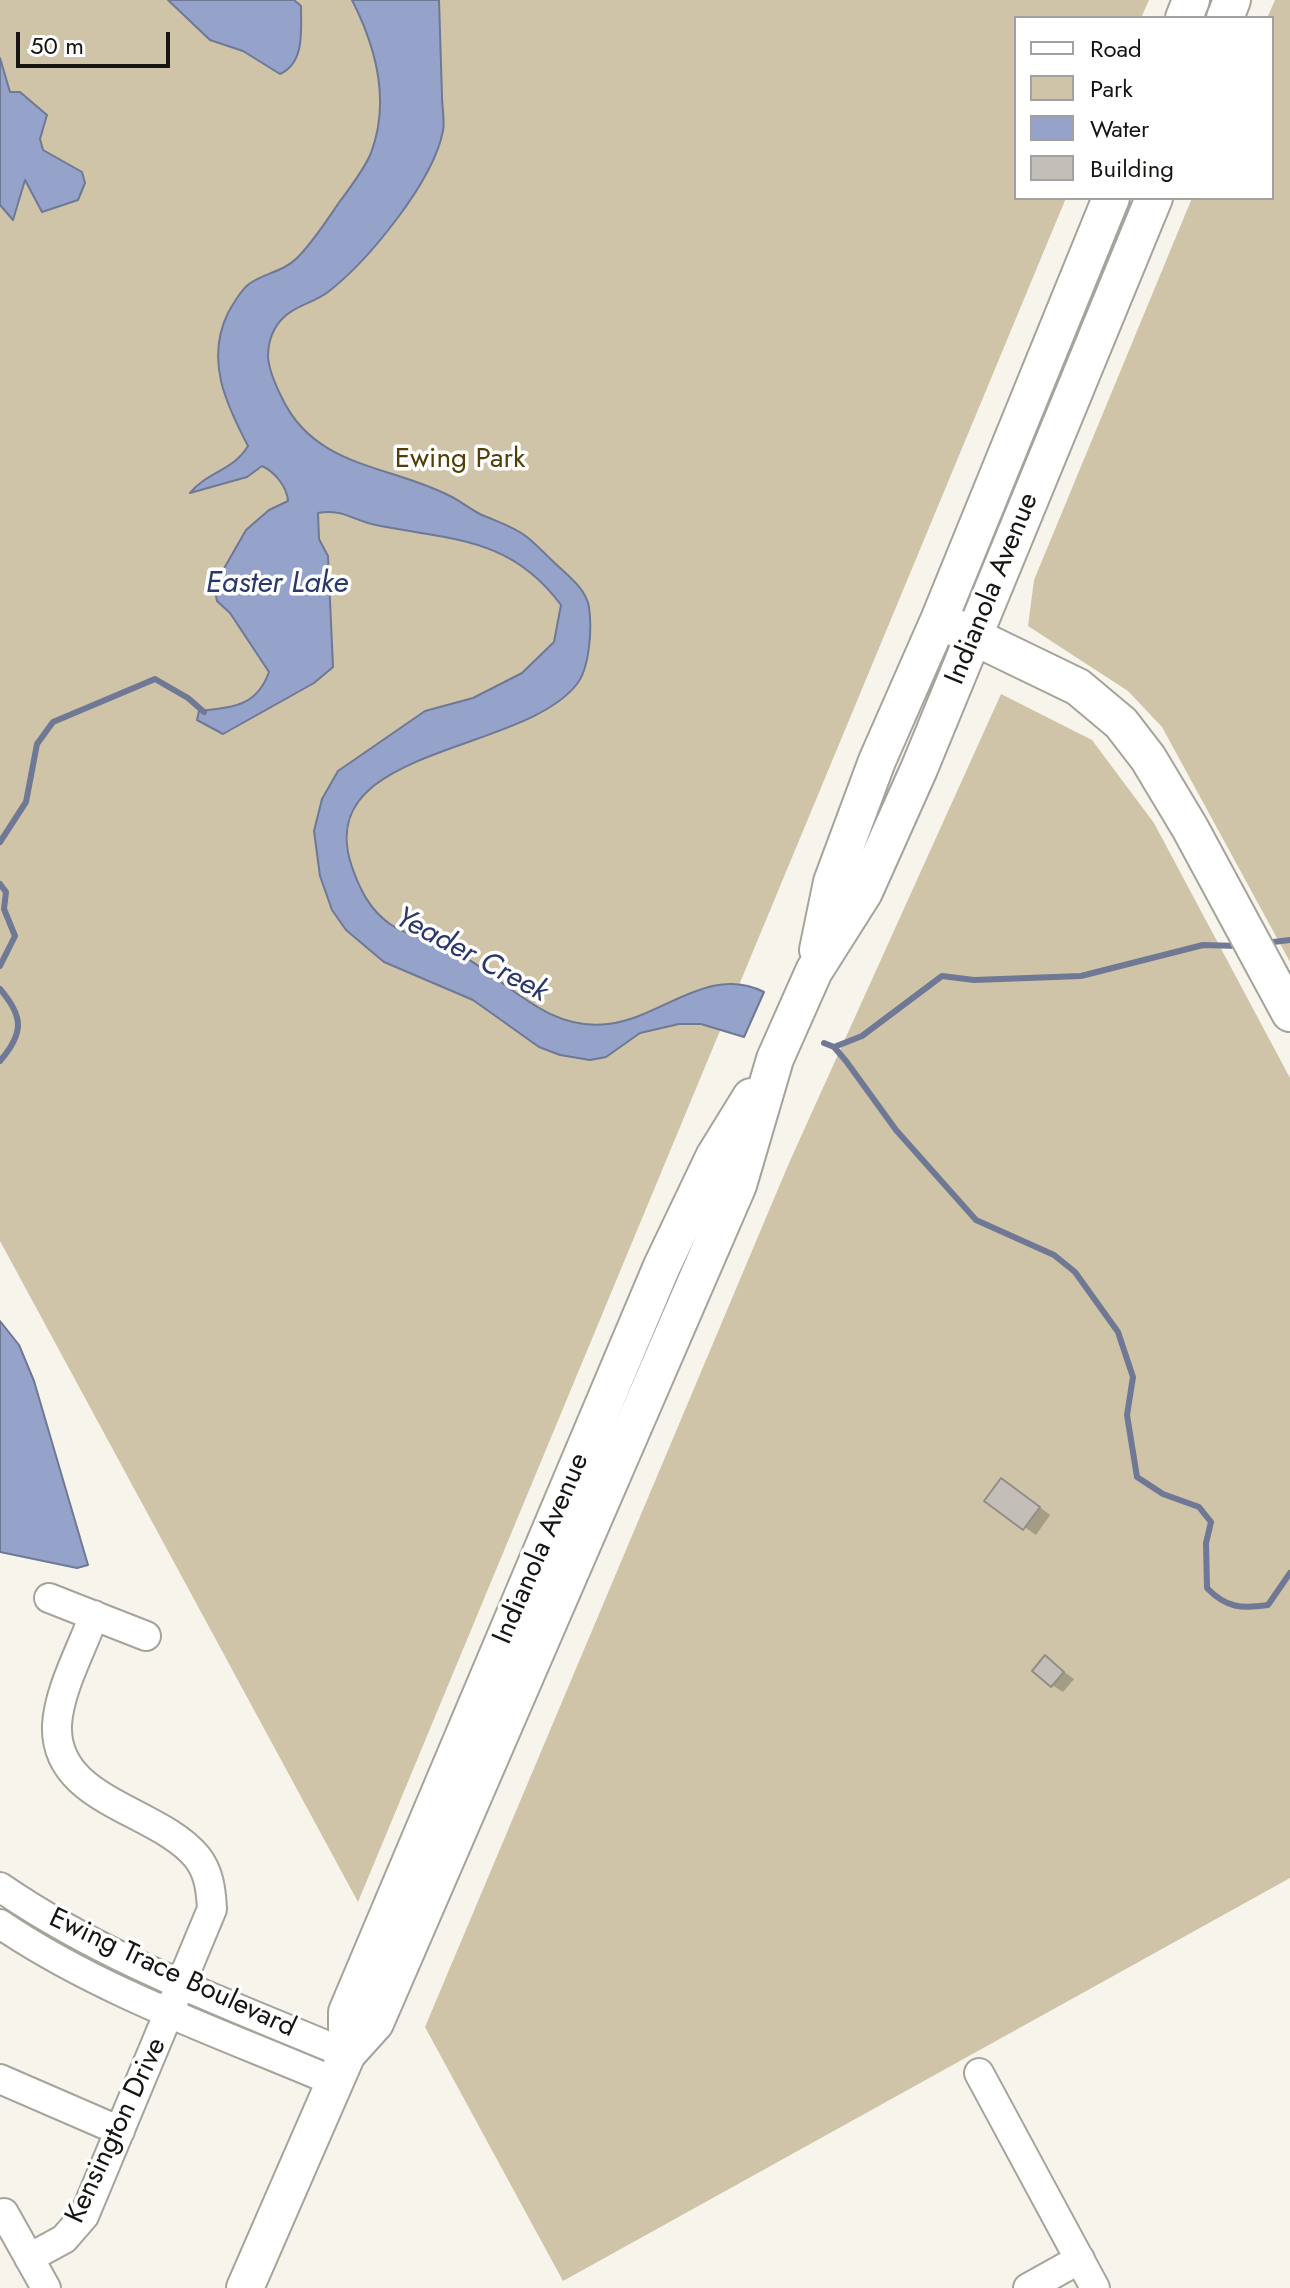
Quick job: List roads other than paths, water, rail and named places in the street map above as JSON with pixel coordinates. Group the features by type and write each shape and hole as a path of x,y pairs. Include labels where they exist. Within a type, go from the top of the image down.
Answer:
{"main road":[{"name":"Indianola Avenue","path":"814,971 832,882 877,761 939,620 1110,200"},
{"name":"Indianola Avenue","path":"245,2288 341,2068 347,2012 656,1280 714,1157 775,1059 814,971 864,892 1153,200"},
{"path":"939,620 1078,687 1121,723 1148,758 1190,828 1290,1013"}],"street":[{"path":"49,1598 146,1636"},
{"name":"Kensington Drive","path":"29,2258 76,2229 171,2012 212,1909 206,1871 197,1856 178,1840 76,1777 59,1745 59,1710 94,1615"},
{"name":"Ewing Trace Boulevard","path":"0,1887 77,1934 182,1984 341,2068"},
{"name":"Ewing Trace Boulevard","path":"0,1924 71,1966 171,2012 341,2068"},
{"path":"979,2073 1095,2288"},
{"path":"0,2079 120,2131"},
{"path":"4,2213 46,2288"},
{"path":"1028,2288 1080,2259"}],"water":[{"path":"168,0 294,0 301,6 298,54 288,69 280,74 243,51 210,40"},
{"name":"Easter Lake","path":"352,0 439,0 443,131 437,151 413,196 379,241 328,292 293,310 276,326 268,351 273,378 296,421 334,452 450,496 527,537 581,590 589,607 590,626 589,647 581,677 550,707 513,726 428,757 390,775 362,797 347,827 355,875 371,906 390,924 454,951 526,1000 565,1020 608,1024 647,1013 704,988 724,984 743,985 764,992 744,1037 701,1024 679,1024 640,1033 606,1057 590,1060 560,1055 539,1047 473,1000 384,962 346,930 332,910 320,876 314,831 322,799 338,771 425,711 473,698 522,673 554,642 561,605 522,566 501,554 455,539 376,525 341,514 318,513 319,539 328,556 333,667 314,683 223,734 197,720 199,711 241,704 250,699 264,684 269,672 230,613 217,601 214,586 246,530 269,510 288,501 283,485 262,466 247,477 190,493 235,461 248,446 226,398 218,365 221,330 228,313 249,284 292,263 303,252 371,153 380,113 378,74 368,36"},
{"path":"0,58 10,92 20,92 47,115 40,139 43,150 82,172 85,183 78,200 42,212 25,180 13,220 0,205"},
{"path":"0,1321 19,1345 34,1381 88,1565 77,1568 0,1552"}],"waterway":[{"path":"0,842 26,802 37,744 53,722 155,679 188,698 204,712"},
{"path":"0,884 6,892 4,909 15,936 0,966"},
{"path":"1265,943 1290,940"},
{"path":"834,1047 862,1036 942,976 974,980 1081,976 1203,945 1238,946"},
{"path":"0,989 14,1008 18,1025 14,1042 0,1061"},
{"name":"Yeader Creek","path":"824,1043 834,1047 896,1130 976,1220 1054,1255 1075,1272 1118,1332 1133,1377 1127,1415 1137,1477 1163,1494 1199,1507 1211,1522 1206,1543 1207,1588 1221,1600 1235,1606 1268,1605 1290,1573"}],"park label":[{"name":"Ewing Park","path":"460,460"}]}
